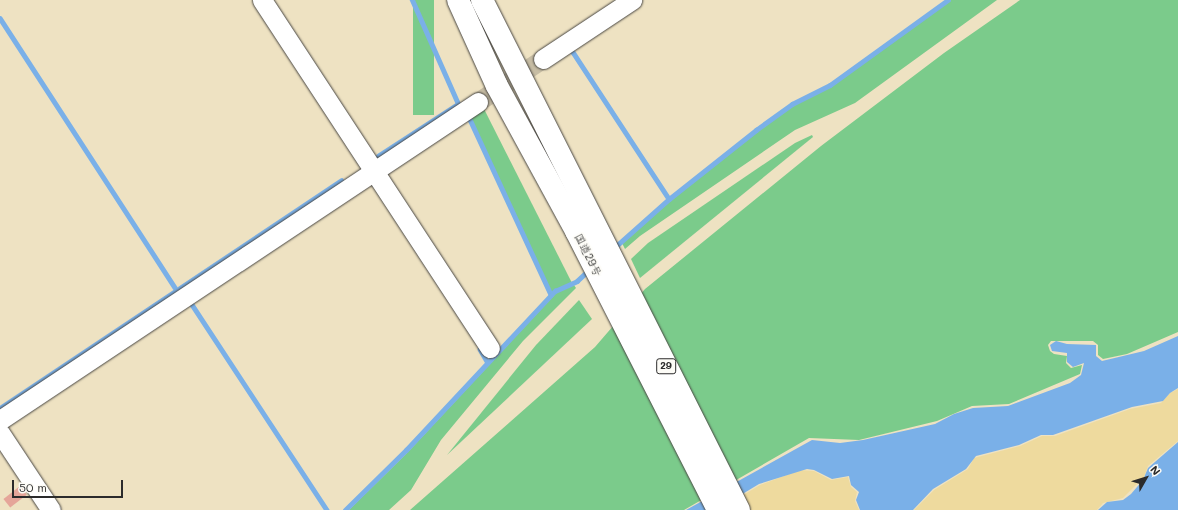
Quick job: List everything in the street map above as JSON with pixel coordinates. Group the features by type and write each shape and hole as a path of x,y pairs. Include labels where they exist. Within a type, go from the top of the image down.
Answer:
{"highway":[{"name":"国道29号","path":"458,0 497,86 585,226 740,510"},
{"name":"国道29号","path":"482,0 585,226 718,510"}],"street":[{"path":"262,0 490,348"},
{"path":"543,59 632,0"},
{"path":"0,420 478,102"},
{"path":"0,433 51,510"}],"green space":[{"path":"413,0 434,0 434,115 413,115"},
{"path":"951,0 997,0 855,103 795,130 640,236 625,249 622,243 671,200 764,126 793,106 831,86"},
{"path":"1020,0 1178,0 1178,332 1127,354 1103,359 1098,355 1098,345 1093,341 1051,341 1048,345 1050,351 1054,354 1067,356 1066,363 1071,368 1082,365 1080,374 1009,404 972,406 937,421 859,440 809,438 684,510 410,510 595,347 645,289 821,146 944,53"},
{"path":"482,105 572,283 551,293 469,114"},
{"path":"812,135 813,137 640,278 631,259 648,243 795,143"},
{"path":"574,285 576,288 523,341 441,440 411,490 389,510 349,510 408,452 556,293"},
{"path":"579,300 592,319 447,455 536,345"}],"sand":[{"path":"1178,389 1178,441 1148,466 1144,477 1123,498 1103,503 1097,510 914,510 934,490 968,469 974,458 1020,446 1042,436 1055,436 1130,409 1161,403 1170,393"},
{"path":"800,470 814,471 831,480 848,477 851,487 857,492 855,501 859,510 718,510 760,485"}],"water":[{"path":"1178,336 1178,388 1170,393 1163,401 1132,407 1053,435 1041,435 1019,445 976,456 966,469 933,489 913,510 860,510 856,500 859,492 851,485 849,476 832,479 814,470 807,469 759,484 716,510 686,510 812,440 840,443 863,440 935,424 954,414 973,408 1008,406 1070,383 1081,375 1084,363 1073,367 1067,362 1067,353 1052,351 1050,345 1056,341 1067,344 1096,345 1096,356 1102,361 1144,351"},
{"path":"1178,442 1178,510 1098,510 1107,502 1123,500 1131,494 1143,480 1148,468"}],"building":[{"path":"20,486 27,495 10,508 3,499"}],"waterway":[{"path":"378,156 458,104 412,0"},
{"path":"614,248 669,199 756,130 792,104 830,85 948,0"},
{"path":"0,18 175,287"},
{"path":"571,49 669,199"},
{"path":"468,115 551,295"},
{"path":"0,408 341,181"},
{"path":"345,510 406,450 555,291 577,281 589,270"},
{"path":"191,303 327,510"},
{"path":"480,349 487,361"}],"tunnel":[{"path":"478,102 543,59"}]}
